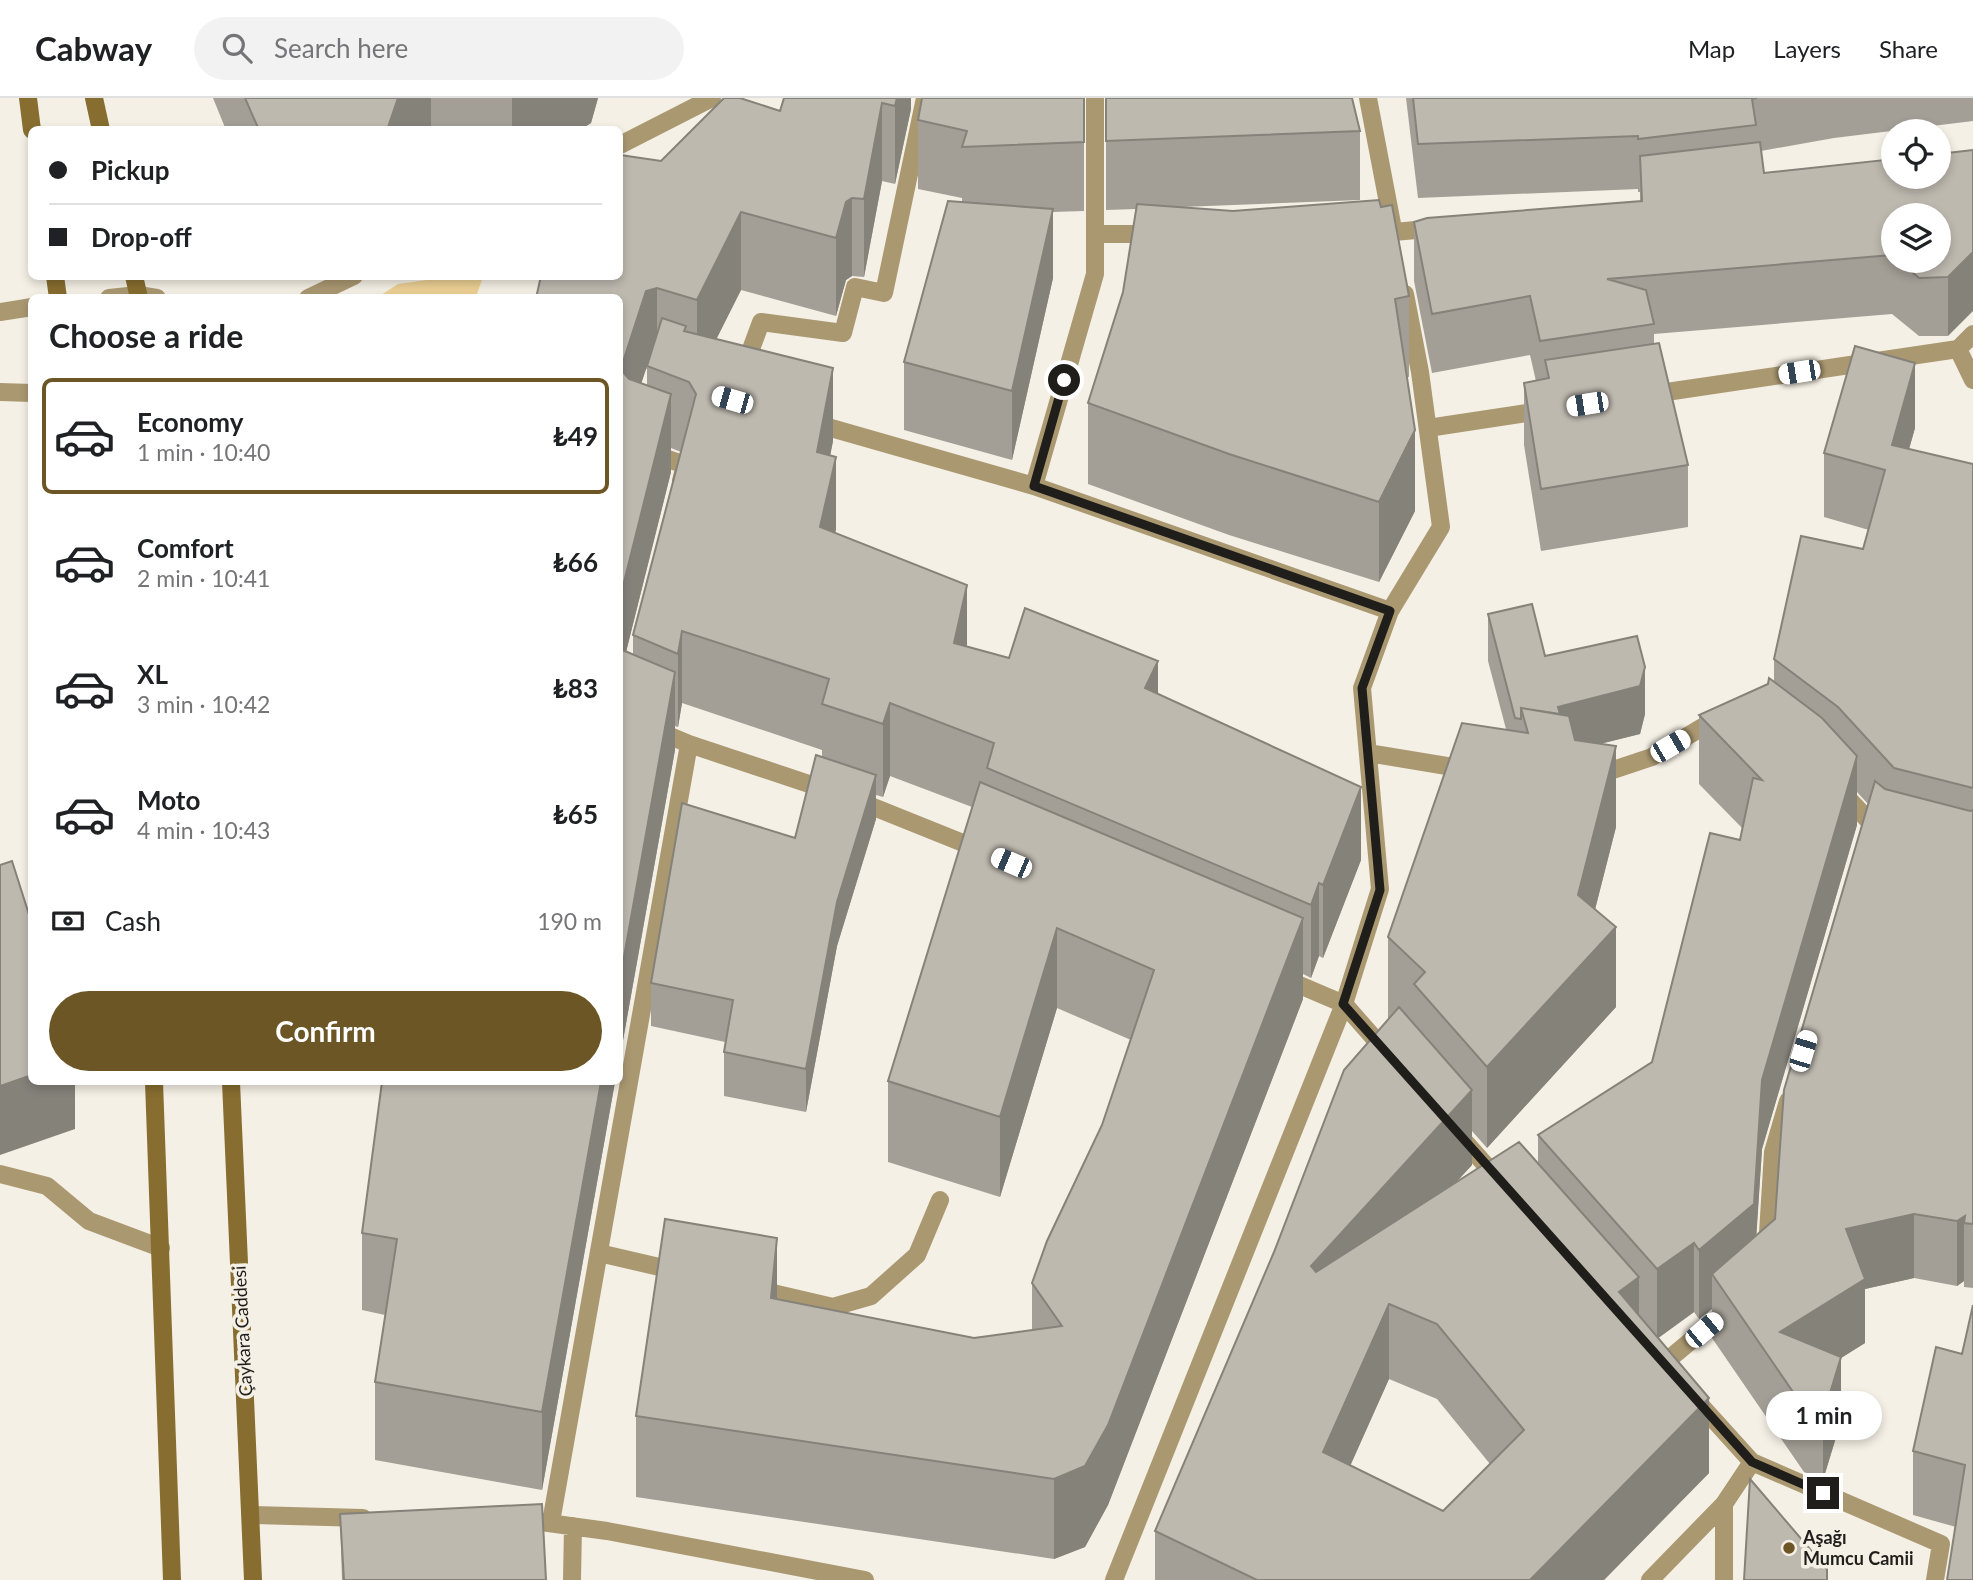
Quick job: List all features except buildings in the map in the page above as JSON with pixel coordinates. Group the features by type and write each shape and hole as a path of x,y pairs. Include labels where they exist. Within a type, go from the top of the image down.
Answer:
{"main road":[{"path":"28,98 32,126"},
{"path":"94,98 100,126"},
{"path":"155,1085 172,1580"},
{"name":"Çaykara Caddesi","path":"232,1085 253,1580"}],"street":[{"path":"623,143 712,98"},
{"path":"737,387 761,323 843,332 855,287 884,293 925,98"},
{"path":"1034,486 1095,274 1095,98"},
{"path":"1368,98 1395,239"},
{"path":"1367,233 1395,239 1462,225"},
{"path":"1094,234 1176,234"},
{"path":"1114,1580 1343,1004 1380,890 1362,688 1390,611 1441,527 1428,428 1401,271"},
{"path":"316,294 345,280"},
{"path":"0,312 28,308"},
{"path":"1632,398 1958,349 1973,334"},
{"path":"1958,349 1973,380"},
{"path":"0,392 28,393"},
{"path":"1428,428 1564,408"},
{"path":"798,418 1034,486 1390,611"},
{"path":"637,435 633,446 685,465 675,505"},
{"path":"623,711 689,744 883,809 998,858"},
{"path":"1580,781 1652,757 1706,725 1740,727"},
{"path":"551,1522 689,744"},
{"path":"1368,753 1488,772"},
{"path":"1830,779 1888,842 1900,845"},
{"path":"1862,849 1870,822"},
{"path":"1267,972 1343,1004 1397,1065"},
{"path":"1766,1267 1773,1152 1793,1086"},
{"path":"1441,1115 1513,1196"},
{"path":"0,1174 47,1186 89,1221 161,1248"},
{"path":"742,1286 833,1307 871,1296 917,1255 940,1200"},
{"path":"599,1253 703,1277"},
{"path":"1672,1374 1745,1296"},
{"path":"1648,1346 1752,1462 1941,1545 1935,1580"},
{"path":"1650,1580 1724,1504 1752,1462"},
{"path":"1724,1504 1724,1580"},
{"path":"251,1515 383,1519"},
{"path":"526,1522 551,1522 866,1580"},
{"path":"572,1580 573,1526"}],"shaded area":[{"path":"427,280 482,280 477,294 383,294 398,284"}],"place":[{"name":"Aşağı Mumcu Camii","path":"1789,1548"}],"route":[{"path":"1064,380 1034,486 1390,611 1362,688 1380,890 1343,1004 1752,1462 1823,1493"}]}
